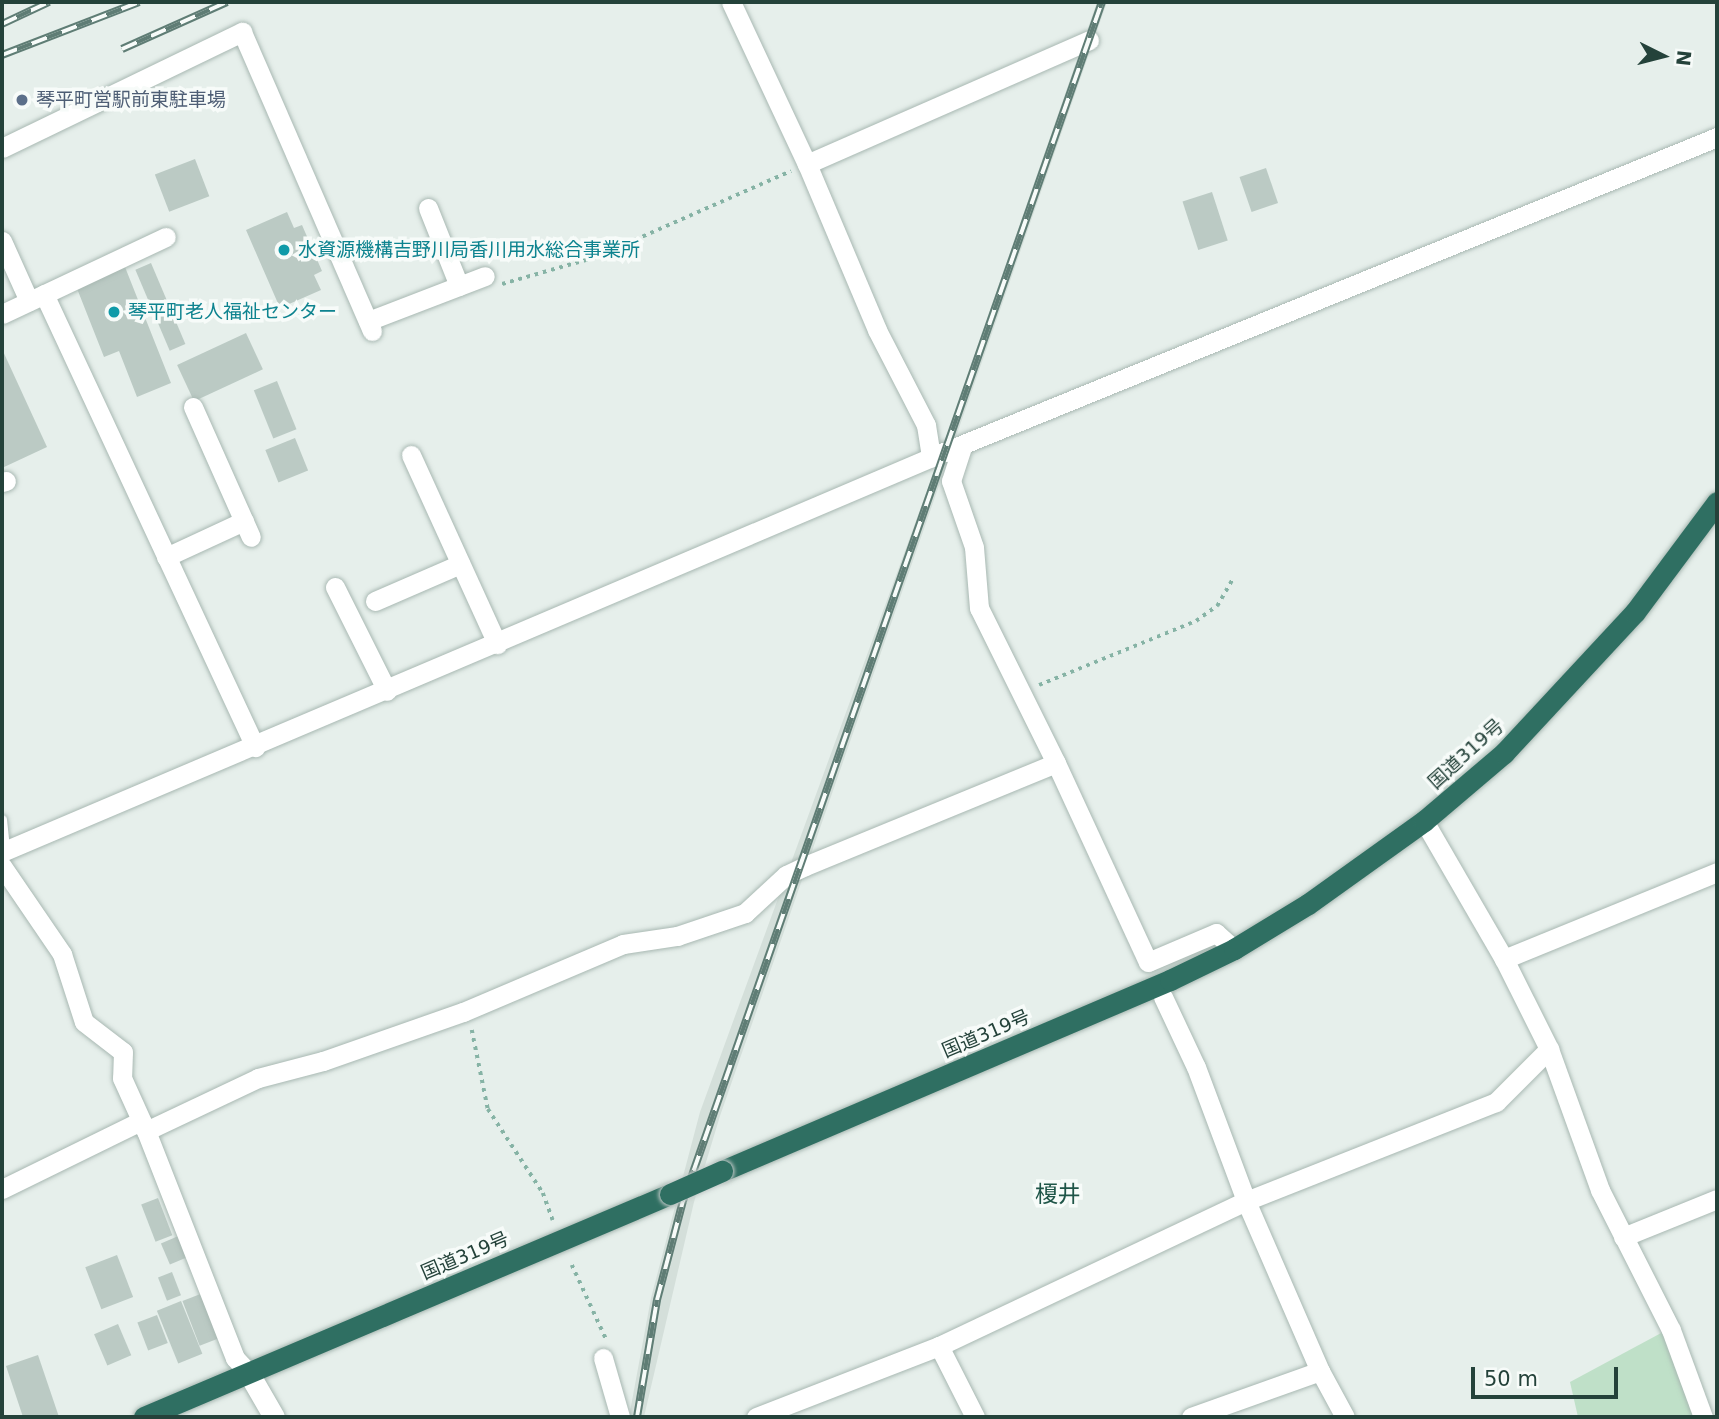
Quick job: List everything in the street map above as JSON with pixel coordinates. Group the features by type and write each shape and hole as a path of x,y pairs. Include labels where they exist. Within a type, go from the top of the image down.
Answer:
{"highway":[{"name":"国道319号","path":"144,1417 670,1194 1234,949 1308,904 1424,821 1504,753 1600,652 1674,564 1717,502"}],"street":[{"path":"731,2 807,164 877,330 926,425 931,458"},
{"path":"2,148 242,32 370,326 458,286 487,282"},
{"path":"807,164 1089,40"},
{"path":"274,1417 248,1372 236,1358 144,1126 122,1078 123,1052 84,1022 62,954 3,856 931,458 1717,137"},
{"path":"428,208 458,286"},
{"path":"2,314 166,237"},
{"path":"2,241 37,297 166,557 255,747"},
{"path":"166,557 248,529 193,407"},
{"path":"963,445 951,481 974,547 979,608 1023,692 1148,962 1216,933 1234,949"},
{"path":"411,455 497,644"},
{"path":"375,601 460,564"},
{"path":"335,587 387,691"},
{"path":"2,1189 258,1078 323,1061 463,1012 623,944 677,936 745,914 786,875 1056,763"},
{"path":"1424,821 1504,959 1549,1049 1600,1190 1671,1330 1703,1417"},
{"path":"1504,959 1717,872"},
{"path":"1163,997 1196,1067 1246,1201 1320,1371 1345,1417"},
{"path":"756,1417 939,1346 1246,1201 1496,1102 1549,1049"},
{"path":"1623,1237 1717,1199"},
{"path":"939,1346 975,1417"},
{"path":"603,1359 620,1417"},
{"path":"1191,1417 1320,1371"}],"lane":[{"path":"2,820 3,856"}],"path":[{"path":"487,282 596,257 807,164"},
{"path":"1023,692 1196,621 1217,606 1232,580"},
{"path":"463,1012 475,1035 488,1109 531,1173 554,1220"}],"shaded area":[{"path":"1097,2 1107,2 720,1116 694,1202 644,1417 629,1417 651,1298 700,1112 936,466"}],"green space":[{"path":"1663,1332 1694,1417 1578,1417 1570,1382"}],"building":[{"path":"195,159 209,196 169,212 155,174"},
{"path":"1266,168 1278,203 1252,212 1240,177"},
{"path":"1212,192 1228,241 1198,250 1183,202"},
{"name":"水資源機構吉野川局香川用水総合事業所","path":"287,212 294,228 302,225 322,271 314,275 321,290 280,308 246,230"},
{"path":"151,263 185,344 170,351 135,270"},
{"name":"琴平町老人福祉センター","path":"125,267 171,383 137,397 119,351 104,357 76,286"},
{"path":"246,333 263,369 194,401 177,365"},
{"path":"2,349 47,447 2,468"},
{"path":"277,381 296,429 273,439 254,390"},
{"path":"295,438 308,470 278,482 265,450"},
{"path":"158,1198 172,1235 156,1242 141,1204"},
{"path":"183,1234 192,1255 170,1265 161,1243"},
{"path":"117,1255 133,1297 101,1309 85,1267"},
{"path":"172,1272 181,1295 167,1301 158,1277"},
{"path":"203,1293 220,1338 200,1346 182,1301"},
{"path":"181,1301 202,1354 178,1364 157,1311"},
{"path":"157,1315 168,1343 148,1351 137,1323"},
{"path":"118,1324 131,1355 107,1365 94,1334"},
{"path":"38,1355 59,1417 23,1417 6,1366"}],"railway":[{"path":"2,24 49,2"},
{"path":"2,55 139,2"},
{"path":"122,49 227,2"},
{"path":"637,1417 657,1300 683,1201 1102,2"}],"place":[{"name":"琴平町営駅前東駐車場","path":"22,100"},
{"name":"水資源機構吉野川局香川用水総合事業所","path":"284,250"},
{"name":"琴平町老人福祉センター","path":"114,312"}],"district":[{"name":"榎井","path":"1058,1194"}]}
